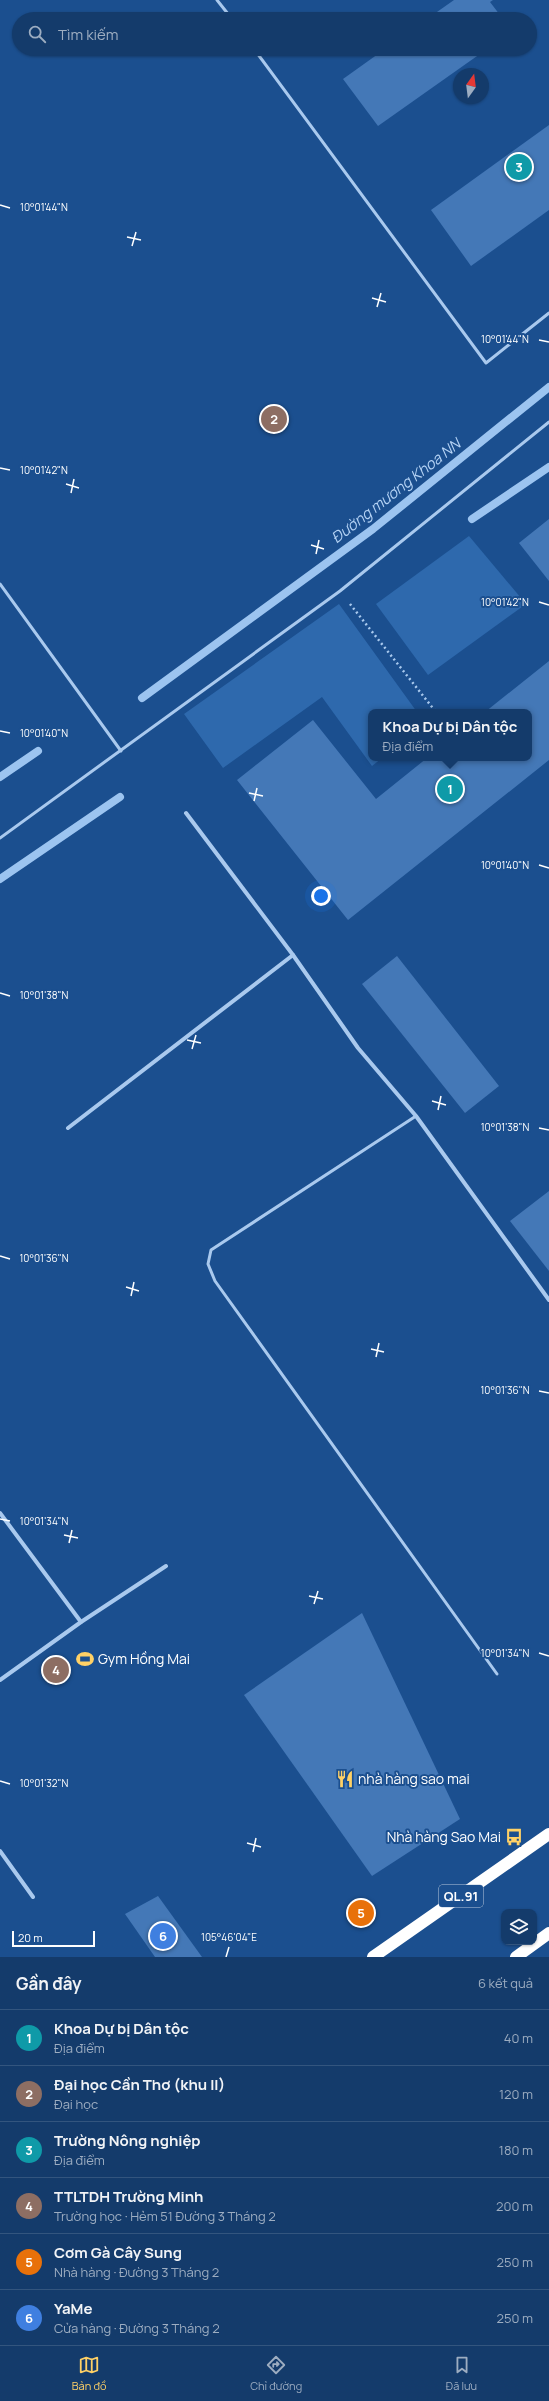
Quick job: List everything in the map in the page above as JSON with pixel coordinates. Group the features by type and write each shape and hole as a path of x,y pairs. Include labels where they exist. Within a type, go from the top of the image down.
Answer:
{"highway":[{"name":"QL.91","path":"373,1957 549,1834"},
{"path":"516,1957 549,1933"}],"street":[{"path":"186,814 293,955 358,1048 416,1116 549,1300"},
{"path":"68,1128 293,955"},
{"path":"0,1513 81,1622"},
{"path":"0,1680 81,1622 166,1566"},
{"path":"0,1851 33,1897"}],"lane":[{"path":"218,0 227,12"},
{"path":"259,56 486,363 549,313"},
{"path":"0,838 340,591 549,422"},
{"path":"0,584 121,751"},
{"path":"416,1116 211,1250 208,1264 215,1281 497,1674"}],"path":[{"path":"340,591 434,709"}],"shaded area":[{"path":"469,536 526,604 428,675 376,604"},
{"path":"339,604 415,709 368,709 368,760 322,697 223,768 184,714"},
{"path":"368,761 378,761 372,766"}],"building":[{"path":"454,0 493,0 490,2 498,12 437,12"},
{"path":"375,56 477,56 460,68 453,68 453,73 378,126 343,79"},
{"path":"549,125 549,210 471,266 431,210"},
{"path":"549,519 549,581 519,543"},
{"path":"549,661 549,760 348,920 237,780 313,720 376,799 423,761 532,761 532,709 489,709"},
{"path":"397,956 499,1086 465,1113 362,984"},
{"path":"549,1191 549,1271 510,1221"},
{"path":"362,1613 460,1819 372,1876 244,1695"},
{"path":"158,1896 202,1957 155,1957 125,1914"}],"waterway":[{"name":"Đường mương Khoa NN","path":"142,698 373,529 549,387"},
{"path":"472,519 549,467"},
{"path":"0,777 38,751"},
{"path":"0,879 120,797"}],"place":[{"name":"Trường Nông nghiệp","path":"519,167"},
{"name":"Đại học Cần Thơ (khu II)","path":"274,419"},
{"name":"Khoa Dự bị Dân tộc","path":"450,789"},
{"name":"Gym Hồng Mai","path":"85,1659"},
{"name":"TTLTDH Trường Minh","path":"56,1670"},
{"name":"nhà hàng sao mai","path":"345,1779"},
{"name":"Nhà hàng Sao Mai","path":"514,1837"},
{"name":"Cơm Gà Cây Sung","path":"361,1913"},
{"name":"YaMe","path":"163,1936"}]}
